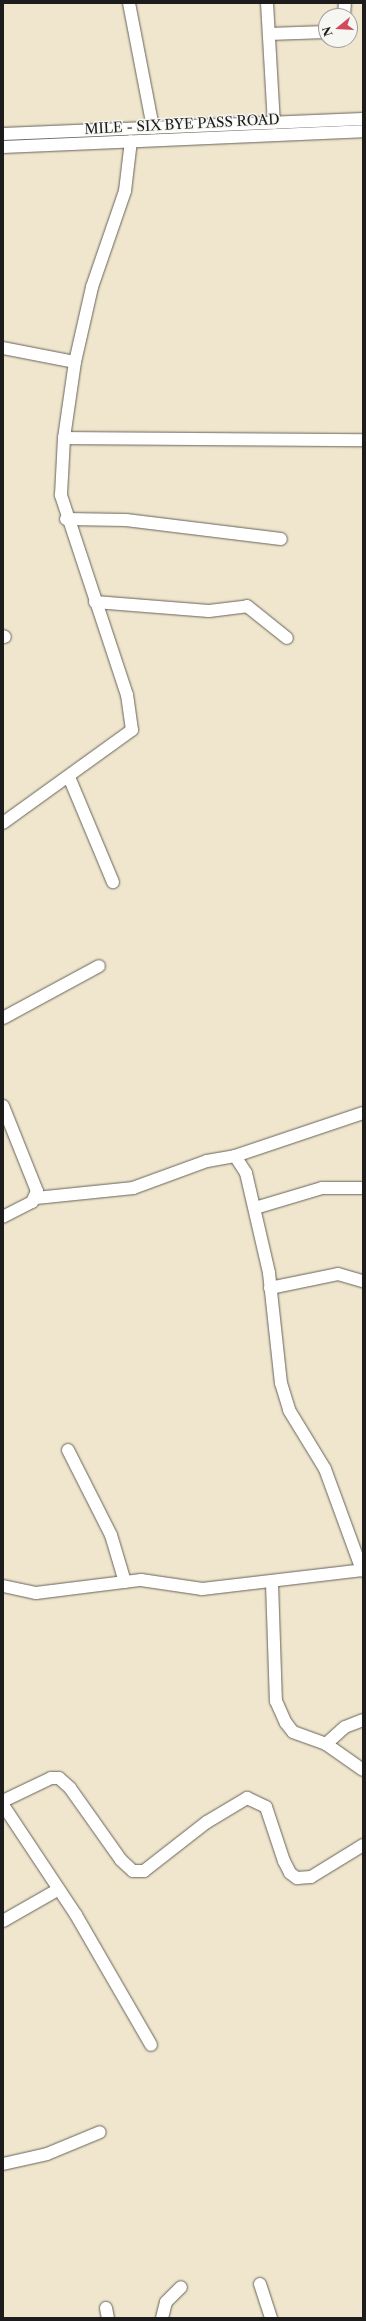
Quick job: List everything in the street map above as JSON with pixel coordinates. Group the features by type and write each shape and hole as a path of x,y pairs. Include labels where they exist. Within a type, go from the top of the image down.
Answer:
{"street":[{"path":"129,3 153,128"},
{"path":"267,3 274,123"},
{"path":"268,34 318,32"},
{"path":"3,134 363,119"},
{"name":"MILE - SIX BYE PASS ROAD","path":"3,147 363,131"},
{"path":"3,823 69,777 132,730 127,695 66,519 61,495 64,438 75,362 92,287 125,191 131,141"},
{"path":"3,348 75,362"},
{"path":"64,438 363,440"},
{"path":"66,519 126,520 281,539"},
{"path":"95,602 209,610 247,606 287,638"},
{"path":"69,777 114,882"},
{"path":"3,1018 99,966"},
{"path":"3,1106 36,1198"},
{"path":"3,1217 36,1198 133,1188 207,1161 235,1156 306,1130 363,1113"},
{"path":"3,1586 36,1593 125,1582 202,1588 272,1582 363,1570 325,1469 289,1410 281,1383 270,1288 255,1208 246,1173 235,1156"},
{"path":"255,1208 322,1188 363,1188"},
{"path":"270,1288 338,1274 363,1281"},
{"path":"68,1450 111,1535 125,1582"},
{"path":"272,1582 276,1701 293,1732 326,1744 363,1770"},
{"path":"326,1744 345,1727 363,1720"},
{"path":"3,1800 51,1778 59,1778 70,1788 121,1860 134,1871 144,1871 208,1822 247,1798 266,1807 284,1861 290,1873 297,1878 311,1877 363,1845"},
{"path":"3,1805 58,1889 151,2045"},
{"path":"3,1921 58,1889"},
{"path":"3,2164 47,2154 100,2132"},
{"path":"260,2284 271,2318"},
{"path":"162,2318 166,2302 180,2287"}]}
